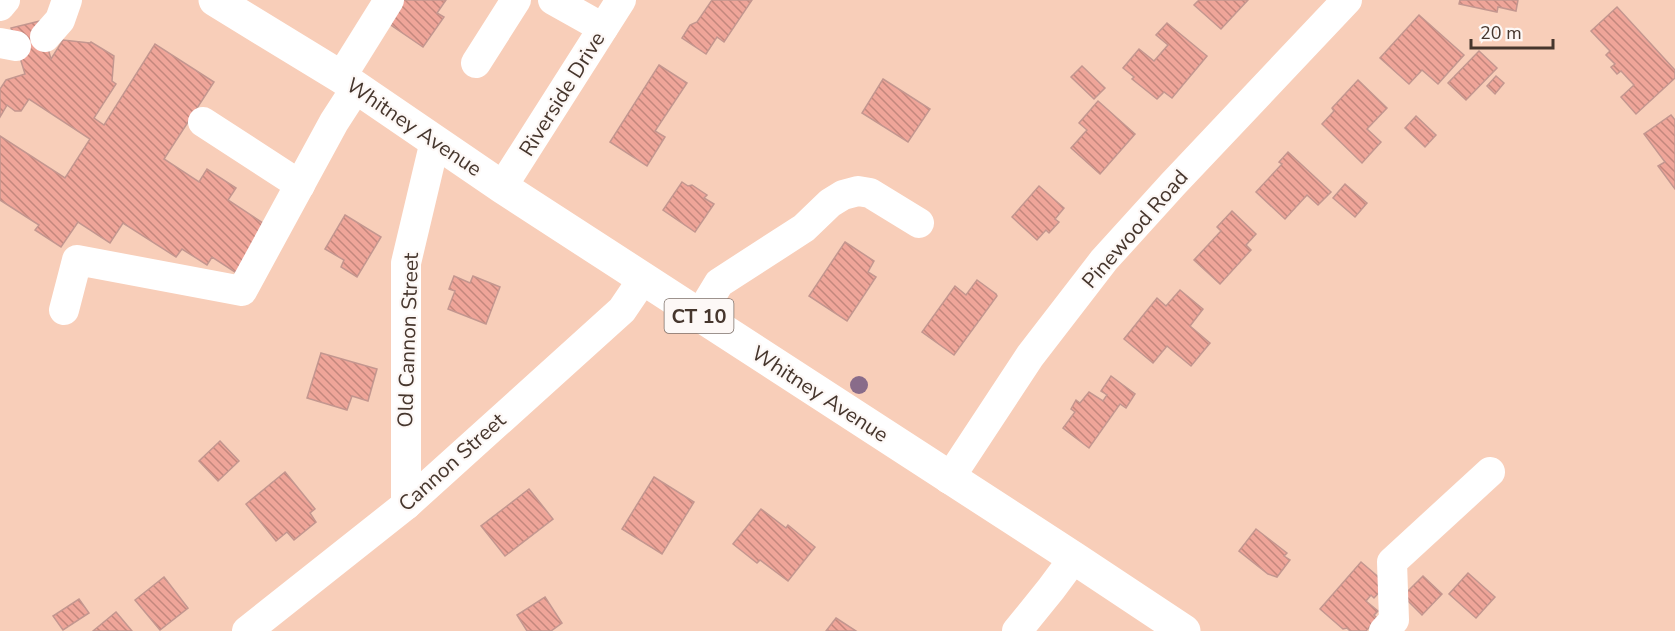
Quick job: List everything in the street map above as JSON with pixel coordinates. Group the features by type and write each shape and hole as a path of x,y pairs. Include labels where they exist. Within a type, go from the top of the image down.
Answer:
{"main road":[{"name":"Whitney Avenue","path":"215,0 348,82 502,188 1184,631"}],"street":[{"path":"0,6 5,0"},
{"path":"45,37 60,20 67,0"},
{"path":"64,310 77,260 242,291 333,122 348,82 388,0"},
{"path":"476,63 516,0"},
{"path":"553,0 603,28"},
{"name":"Riverside Drive","path":"502,188 621,0"},
{"name":"Pinewood Road","path":"949,479 1030,357 1104,260 1347,0"},
{"path":"203,122 300,185"},
{"name":"Old Cannon Street","path":"406,505 406,263 435,141"},
{"path":"699,316 719,284 804,228 830,203 843,195 858,191 870,193 919,223"},
{"name":"Cannon Street","path":"248,631 406,505 622,310 643,279"},
{"path":"1384,631 1394,620 1392,562 1490,471"},
{"path":"1017,631 1074,558"}],"building":[{"path":"400,0 446,0 437,13 444,17 423,47 385,21"},
{"path":"712,0 752,0 724,42 717,37 706,54 682,38 690,25 697,22"},
{"path":"1199,0 1248,0 1221,29 1194,5"},
{"path":"1460,0 1518,0 1516,11 1498,7 1497,12 1459,4"},
{"path":"1617,7 1675,70 1675,78 1636,114 1621,97 1634,85 1621,71 1617,74 1611,67 1615,64 1606,55 1610,51 1591,31"},
{"path":"1419,15 1464,55 1438,84 1422,70 1409,84 1380,58"},
{"path":"40,21 51,59 63,40 91,42 114,56 112,81 116,84 94,118 104,125 155,44 214,82 164,159 199,182 207,169 236,188 228,200 269,227 238,274 212,257 207,265 182,249 176,257 123,223 110,243 78,222 61,247 35,230 39,225 0,200 0,136 65,178 90,139 29,99 21,111 15,111 7,105 0,117 0,89 6,80 25,74 11,28"},
{"path":"1167,23 1207,56 1172,98 1164,92 1157,99 1132,79 1134,77 1123,68 1139,49 1154,61 1168,45 1156,35"},
{"path":"1479,51 1497,68 1466,100 1448,83"},
{"path":"659,65 687,83 655,131 665,137 647,166 610,142"},
{"path":"1082,66 1105,88 1094,99 1071,77"},
{"path":"1496,76 1504,83 1495,94 1487,86"},
{"path":"883,79 930,109 908,142 862,113"},
{"path":"1358,80 1387,108 1367,129 1381,142 1362,163 1322,124 1334,111 1332,108"},
{"path":"1098,101 1135,134 1100,174 1071,148 1087,130 1079,123"},
{"path":"1671,115 1675,120 1675,189 1658,166 1665,162 1644,134"},
{"path":"1416,116 1436,135 1425,147 1405,128"},
{"path":"1288,152 1331,192 1318,205 1307,195 1285,219 1256,192 1282,164 1279,162"},
{"path":"682,182 688,186 692,185 707,195 704,198 714,204 695,232 663,210"},
{"path":"1345,184 1367,203 1355,217 1333,198"},
{"path":"1039,186 1064,208 1055,219 1059,222 1049,233 1046,230 1037,240 1012,217"},
{"path":"1232,211 1256,234 1246,245 1251,250 1220,284 1194,260 1221,231 1217,227"},
{"path":"345,215 381,237 357,277 341,267 344,260 325,249"},
{"path":"845,242 874,261 868,272 876,277 847,321 809,296"},
{"path":"454,276 470,283 473,276 500,287 486,324 448,309 455,291 449,289"},
{"path":"977,280 997,296 954,355 922,332 955,286 966,295"},
{"path":"1180,290 1203,309 1190,326 1210,343 1191,366 1167,346 1153,363 1124,339 1157,298 1166,306"},
{"path":"321,353 377,369 368,401 352,396 347,410 307,398"},
{"path":"1111,376 1135,394 1126,408 1120,404 1089,448 1063,428 1075,412 1071,409 1076,400 1080,403 1089,392 1103,401 1107,395 1101,391"},
{"path":"220,441 239,461 218,481 199,461"},
{"path":"285,472 315,509 310,513 316,522 294,540 287,532 276,541 246,504"},
{"path":"654,477 694,502 662,554 622,529"},
{"path":"529,489 553,519 505,556 481,526"},
{"path":"761,509 786,528 788,525 815,547 788,581 760,560 757,563 733,544"},
{"path":"1256,529 1287,553 1284,556 1290,560 1277,577 1268,574 1239,551"},
{"path":"1361,562 1383,581 1385,586 1374,598 1371,595 1366,601 1378,611 1374,615 1377,618 1366,631 1350,631 1347,628 1343,629 1320,609"},
{"path":"1468,573 1495,597 1476,618 1449,594"},
{"path":"1423,576 1442,594 1422,615 1403,596"},
{"path":"164,577 188,608 160,630 135,600"},
{"path":"545,597 562,623 551,631 527,631 517,615"},
{"path":"79,599 89,613 63,630 53,616"},
{"path":"116,612 132,631 93,631"},
{"path":"836,618 856,631 826,631"}]}
